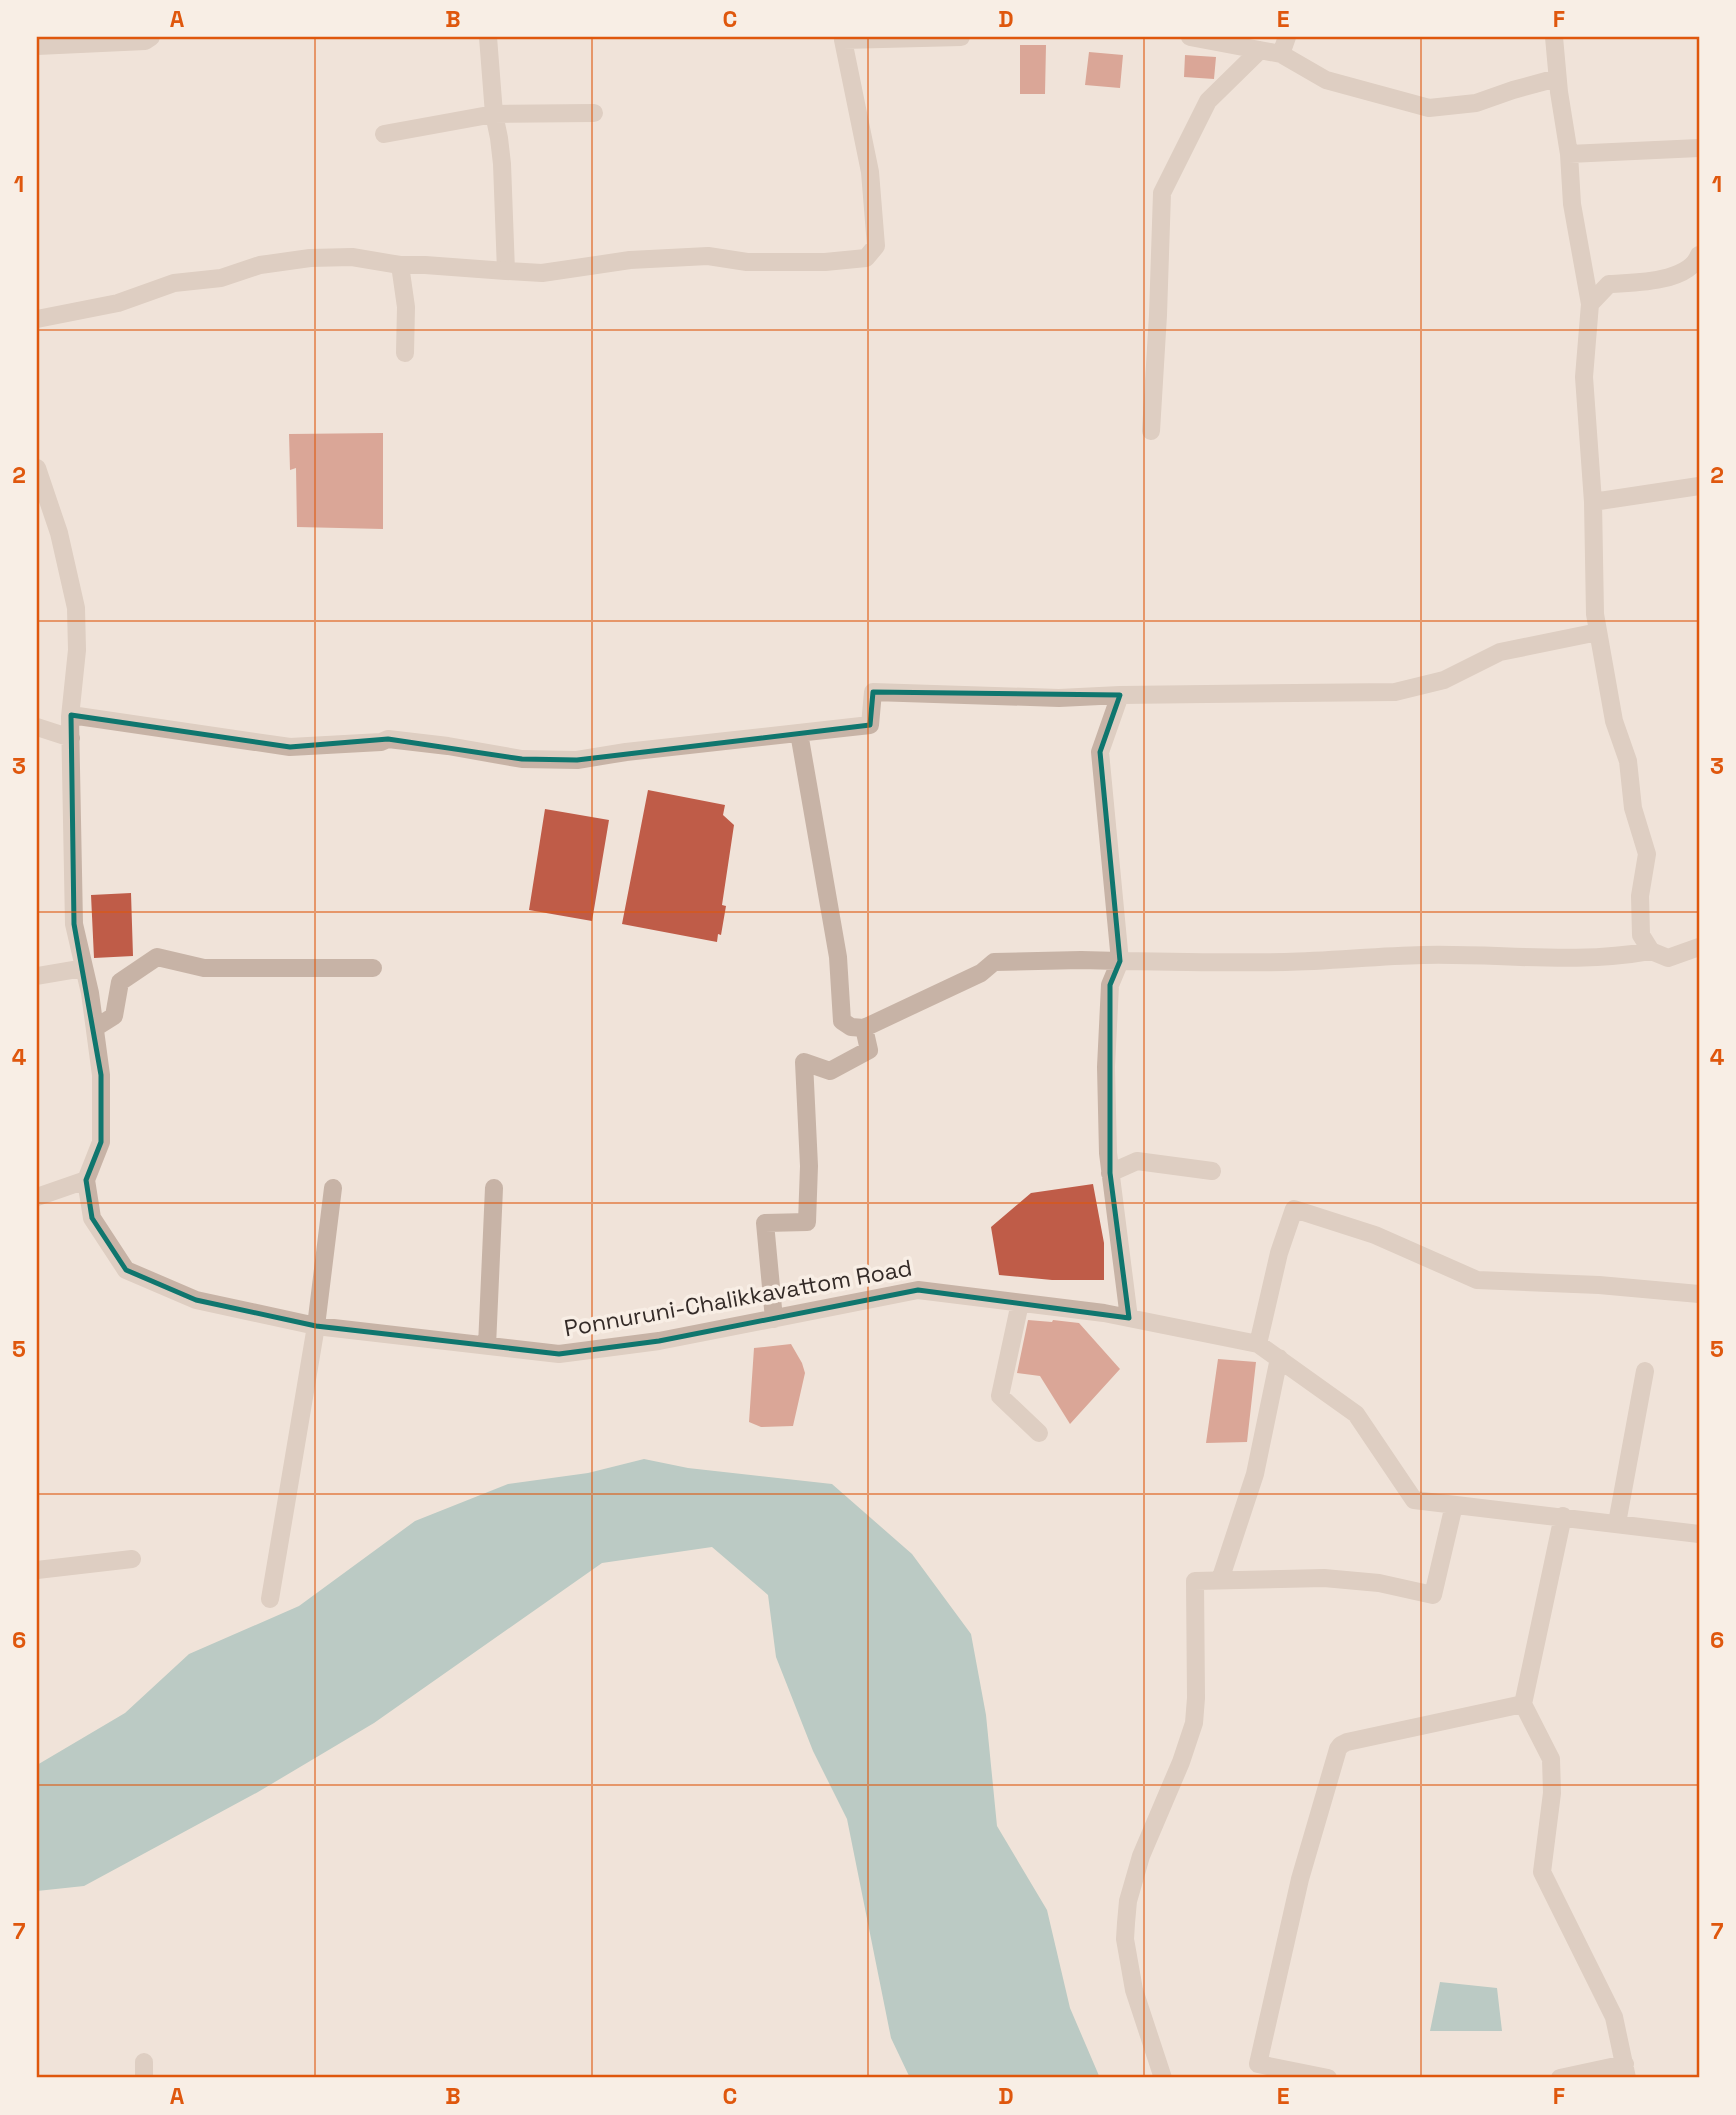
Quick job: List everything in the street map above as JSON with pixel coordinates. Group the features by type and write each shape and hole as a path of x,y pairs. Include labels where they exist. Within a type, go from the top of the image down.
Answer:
{"street":[{"path":"37,46 145,41 151,37"},
{"path":"488,37 494,114 502,164 506,271"},
{"path":"37,319 118,303 174,283 221,278 260,265 310,258 352,257 400,265 542,273 630,260 708,256 760,262 825,262 866,258 876,246 870,172 843,38 961,37"},
{"path":"1190,37 1260,51 1284,46 1326,80 1429,108 1476,103 1513,89 1557,78"},
{"path":"1554,37 1557,78 1569,154 1572,204 1590,304 1584,377 1593,502 1595,614 1614,722 1628,761 1633,808 1647,855 1640,896 1641,935 1651,951"},
{"path":"1151,431 1162,193 1208,101 1260,51"},
{"path":"384,134 494,114 594,113"},
{"path":"1569,154 1699,148"},
{"path":"1590,304 1609,284 1638,283 1677,275 1696,264 1699,255"},
{"path":"400,265 406,307 405,353"},
{"path":"1677,275 1699,279"},
{"path":"37,468 59,533 76,608 77,650 71,715 74,924 95,1028 101,1074 101,1142 86,1180 37,1196"},
{"path":"1593,502 1699,486"},
{"path":"71,715 289,747 381,742 388,739 522,759 578,760 626,752 870,725 873,692 1059,698 1395,692 1444,680 1500,652 1598,632"},
{"path":"1120,695 1100,752 1120,961 1110,985 1106,1067 1108,1153 1129,1318"},
{"path":"37,727 71,738"},
{"path":"799,733 838,957 842,1021 851,1027 864,1028 981,973 994,962 1283,962 1424,955 1531,959 1621,956 1651,951 1668,958 1699,947"},
{"path":"95,1028 114,1016 121,982 157,957 204,968 373,968"},
{"path":"37,976 84,968"},
{"path":"774,1319 765,1223 807,1222 804,1062 830,1071 869,1050 864,1028"},
{"path":"1110,1173 1137,1161 1212,1171"},
{"name":"Ponnuruni-Chalikkavattom Road","path":"86,1180 92,1218 126,1270 196,1300 316,1326 559,1354 659,1342 918,1290 1129,1318 1258,1343 1356,1414 1413,1500 1699,1534"},
{"path":"270,1600 316,1326 333,1188"},
{"path":"487,1346 494,1188"},
{"path":"1258,1343 1279,1253 1294,1209 1375,1235 1477,1280 1599,1285 1699,1294"},
{"path":"1020,1303 1000,1396 1039,1433"},
{"path":"1220,1580 1255,1474 1279,1358"},
{"path":"1617,1523 1645,1371"},
{"path":"1163,2078 1129,1971 1125,1939 1128,1901 1141,1856 1181,1762 1194,1723 1195,1581 1300,1577 1349,1579 1433,1595 1454,1505"},
{"path":"1560,2078 1626,2071 1614,2017 1542,1872 1552,1793 1552,1759 1523,1704 1563,1516"},
{"path":"37,1570 132,1559"},
{"path":"1328,2078 1256,2071 1300,1879 1340,1745 1523,1704"}],"highlighted area":[{"path":"873,692 1120,695 1100,752 1120,961 1110,985 1110,1173 1129,1318 918,1290 659,1341 559,1354 316,1326 196,1300 126,1270 92,1218 86,1180 101,1142 101,1075 74,924 71,715 290,747 388,739 522,759 577,760 870,725"}],"water":[{"path":"644,1459 688,1468 832,1484 912,1554 971,1634 986,1715 997,1826 1047,1910 1070,2008 1100,2078 910,2078 891,2038 847,1819 813,1751 776,1657 768,1595 712,1547 602,1563 374,1723 258,1792 84,1886 37,1891 37,1765 125,1713 189,1654 299,1606 415,1521 508,1484 588,1473"},
{"path":"1440,1982 1497,1988 1502,2031 1430,2031"}],"building":[{"path":"1020,45 1046,45 1045,94 1020,94"},
{"path":"1089,52 1123,55 1120,88 1085,85"},
{"path":"1185,55 1216,57 1214,79 1184,77"},
{"path":"383,433 383,529 297,527 296,468 290,470 289,434"},
{"path":"648,790 725,805 723,815 734,825 722,905 726,906 721,935 718,934 717,942 622,924"},
{"path":"545,809 609,820 592,921 529,910"},
{"path":"131,893 133,956 94,958 91,895"},
{"path":"1093,1184 1104,1243 1104,1280 1052,1280 999,1275 991,1227 1031,1193"},
{"path":"1028,1320 1079,1323 1120,1369 1070,1424 1040,1376 1017,1373"},
{"path":"791,1344 805,1373 793,1426 761,1427 749,1422 754,1348"},
{"path":"1218,1359 1256,1362 1247,1442 1206,1443"}]}
